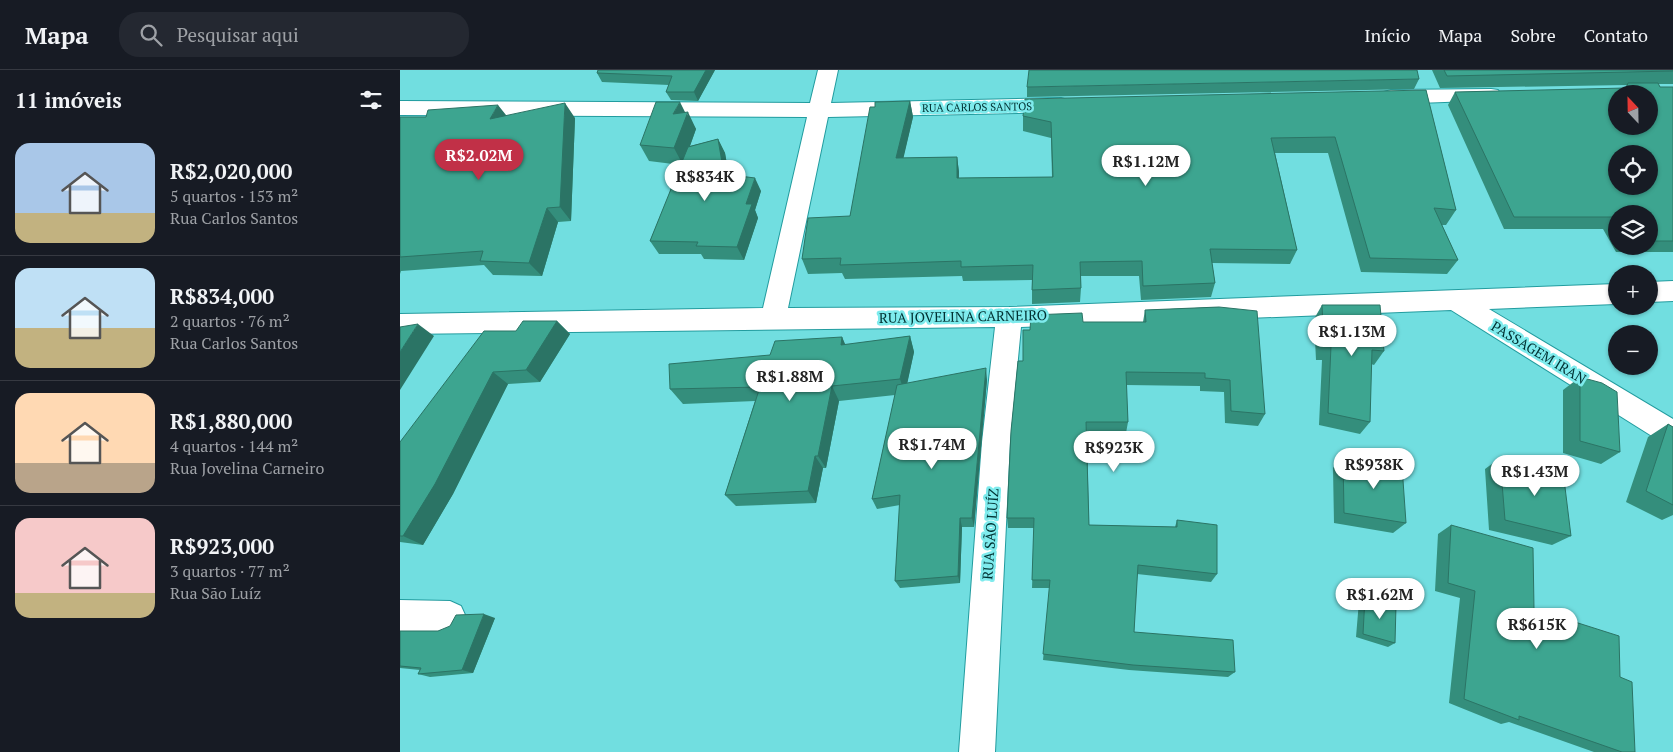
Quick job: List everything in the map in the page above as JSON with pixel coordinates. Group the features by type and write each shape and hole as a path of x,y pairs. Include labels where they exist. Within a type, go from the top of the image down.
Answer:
{"street":[{"path":"773,318 828,70"},
{"path":"1375,98 1514,94"},
{"name":"RUA CARLOS SANTOS","path":"400,108 819,110 1077,104"},
{"path":"1658,292 1673,291"},
{"name":"RUA JOVELINA CARNEIRO","path":"400,324 773,318 1009,317 1608,294"},
{"name":"PASSAGEM IRAN","path":"1456,301 1673,434"},
{"name":"RUA SÃO LUÍZ","path":"977,752 996,442 1009,317"},
{"path":"400,616 450,616"}],"building":[{"path":"598,70 706,70 694,92 666,92 672,76 597,73"},
{"path":"1029,70 1417,70 1419,79 1027,87"},
{"path":"1444,70 1673,70 1673,71 1447,76"},
{"path":"1628,83 1658,83 1660,87 1673,87 1673,241 1658,241 1658,205 1608,205 1608,217 1514,217 1455,92 1608,88 1608,135 1658,135 1658,85 1627,85"},
{"path":"1426,90 1456,210 1434,208 1458,260 1370,258 1335,137 1271,138 1297,250 1210,249 1215,283 1143,286 1142,261 1080,262 1081,288 1032,290 1033,265 961,267 961,261 840,265 841,258 802,259 808,218 850,216 870,107 875,107 875,102 910,101 896,158 957,157 957,178 1053,177 1051,122 1023,116 1025,99"},
{"path":"656,102 680,102 673,114 688,112 674,148 640,145"},
{"path":"565,103 560,207 547,208 529,263 480,261 483,251 400,257 400,117 426,117 428,110 498,105 490,119"},
{"path":"718,139 724,174 755,178 746,204 752,204 737,247 696,246 698,242 650,241 688,147"},
{"path":"1322,305 1380,305 1384,351 1372,350 1370,422 1328,413 1331,346 1324,346"},
{"path":"1219,307 1257,311 1265,414 1231,411 1230,380 1205,378 1205,373 1126,372 1128,422 1086,422 1089,525 1177,527 1177,520 1217,525 1217,574 1138,565 1134,632 1233,640 1235,672 1133,665 1043,654 1050,580 1032,580 1034,518 1007,518 1011,431 1018,361 1023,361 1023,330 1030,330 1031,315 1082,313 1083,322 1146,322 1145,310"},
{"path":"523,321 557,321 526,370 493,372 435,484 403,536 400,536 400,442 484,331 516,331"},
{"path":"418,324 400,352 400,327"},
{"path":"910,336 900,379 832,386 818,456 815,456 808,491 725,495 760,387 670,389 669,364 770,355 775,341 842,337 841,345"},
{"path":"986,368 972,518 960,518 958,576 895,581 900,495 872,499 897,385"},
{"path":"1580,377 1602,383 1617,392 1620,452 1580,441"},
{"path":"1668,424 1673,427 1673,505 1646,491"},
{"path":"1343,456 1402,466 1406,523 1344,513"},
{"path":"1500,458 1563,471 1571,536 1505,520"},
{"path":"1451,525 1533,548 1534,609 1619,636 1620,677 1632,682 1635,752 1622,752 1519,716 1519,720 1464,699 1475,591 1448,583"},
{"path":"1365,597 1396,605 1395,643 1363,634"},
{"path":"484,614 462,670 418,674 421,668 400,666 400,631 438,631 450,626 456,615"}]}
